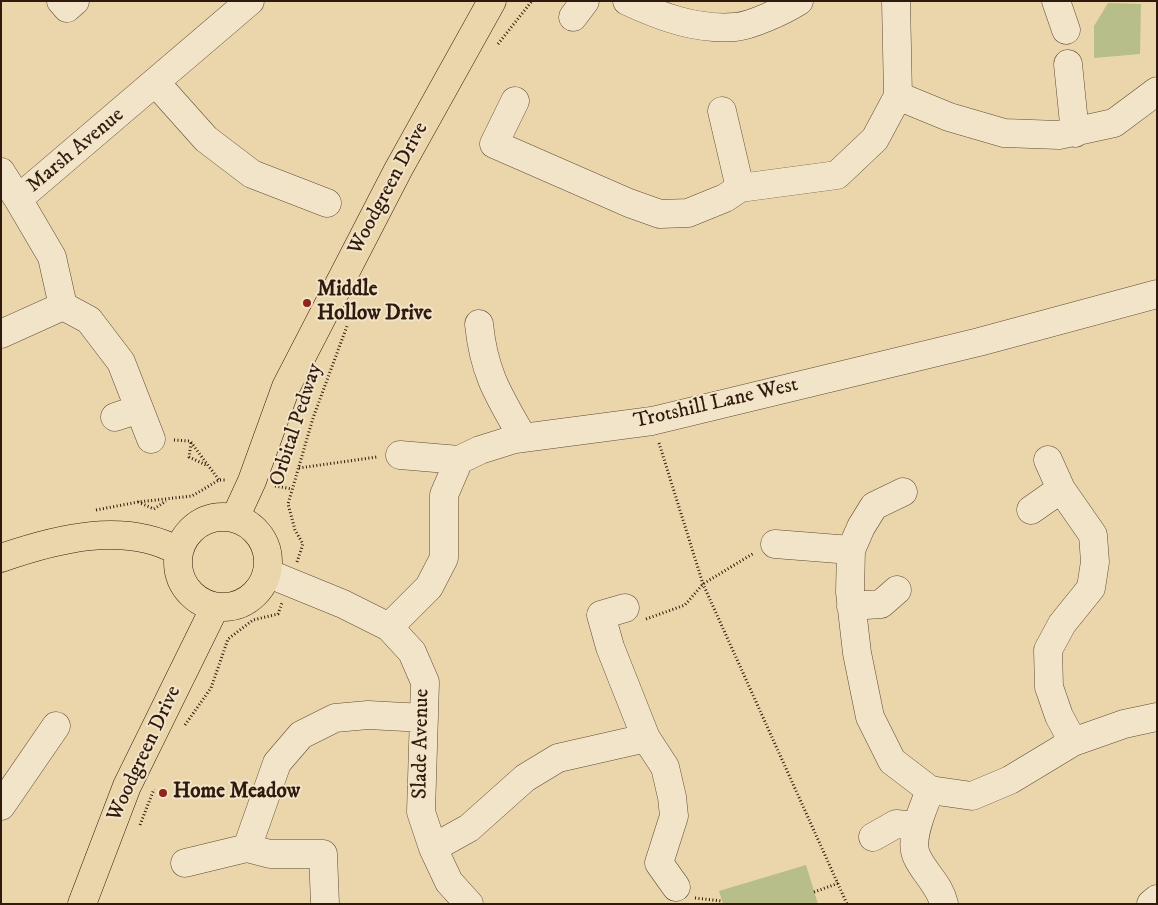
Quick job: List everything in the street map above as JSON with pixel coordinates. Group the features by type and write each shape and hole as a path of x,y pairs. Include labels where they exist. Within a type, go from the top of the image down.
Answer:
{"main road":[{"name":"Woodgreen Drive","path":"235,518 252,481 286,388 398,170 492,1"},
{"path":"212,518 235,518 254,529 266,549 278,578 238,605 215,608 194,598 180,579 178,551 188,532 212,518"},
{"path":"1,558 44,543 93,536 132,536 151,539 160,541 178,551"},
{"name":"Woodgreen Drive","path":"82,904 127,786 215,608"}],"street":[{"path":"61,1 66,8 75,1"},
{"name":"Marsh Avenue","path":"63,306 52,257 18,199 250,1"},
{"path":"628,2 687,25 736,27 784,10 799,1"},
{"path":"515,101 494,144 629,203 660,214 688,213 725,198 740,188 837,175 875,140 898,96 896,1"},
{"path":"1056,1 1066,30"},
{"path":"1068,64 1075,133"},
{"path":"156,83 206,139 252,174 328,203"},
{"path":"898,96 949,117 1004,133 1059,135 1114,123 1157,91"},
{"path":"722,111 740,188"},
{"path":"1,172 18,199"},
{"name":"Trotshill Lane West","path":"460,460 480,450 523,438 652,421 979,342 1157,294"},
{"path":"1,334 63,306 89,320 121,362 127,413 151,439"},
{"path":"479,324 482,352 492,382 523,438"},
{"path":"388,627 429,587 444,558 444,495 460,460 400,455"},
{"path":"1048,460 1062,489 1092,535 1096,562 1091,588 1062,624 1048,650 1049,687 1059,716 1073,742"},
{"path":"1031,510 1062,489"},
{"path":"902,492 874,506 856,538 851,606 857,653 870,718 892,760 930,790 972,796 1010,780 1073,742 1124,724 1157,717"},
{"path":"775,544 856,538"},
{"name":"Slade Avenue","path":"278,578 343,604 388,627 412,652 425,682 421,812 433,848 449,882 468,904"},
{"path":"851,606 881,604 897,590"},
{"path":"633,615 601,615 610,648 646,738 664,767 674,816 649,869 685,892"},
{"path":"235,850 277,763 301,735 335,718 368,715 424,718"},
{"path":"1,806 56,726"},
{"path":"433,848 469,828 525,778 558,758 646,738"},
{"path":"930,790 916,826 916,855 941,893 944,904"},
{"path":"873,837 896,824 916,826"},
{"path":"184,863 235,850 270,854 323,854 325,904"},
{"path":"1151,904 1157,899"}],"path":[{"path":"495,48 532,1"},
{"name":"Orbital Pedway","path":"183,728 211,688 228,639 252,620 278,614 278,578 303,544 295,530 288,504 313,418 347,325"},
{"path":"652,421 703,584 847,904"},
{"path":"151,439 191,443 218,480"},
{"path":"191,443 189,457 207,465"},
{"path":"299,468 333,462 400,455"},
{"path":"138,502 154,509 166,500"},
{"path":"633,615 685,605 703,584 753,554 775,544"},
{"path":"139,827 156,785"},
{"path":"814,892 838,883"},
{"path":"685,892 722,901"}],"green space":[{"path":"1108,3 1141,4 1140,54 1094,58 1094,26"},
{"path":"806,865 818,904 723,904 719,891"}],"place":[{"name":"Middle Hollow Drive","path":"307,303"},
{"name":"Home Meadow","path":"163,793"}]}
